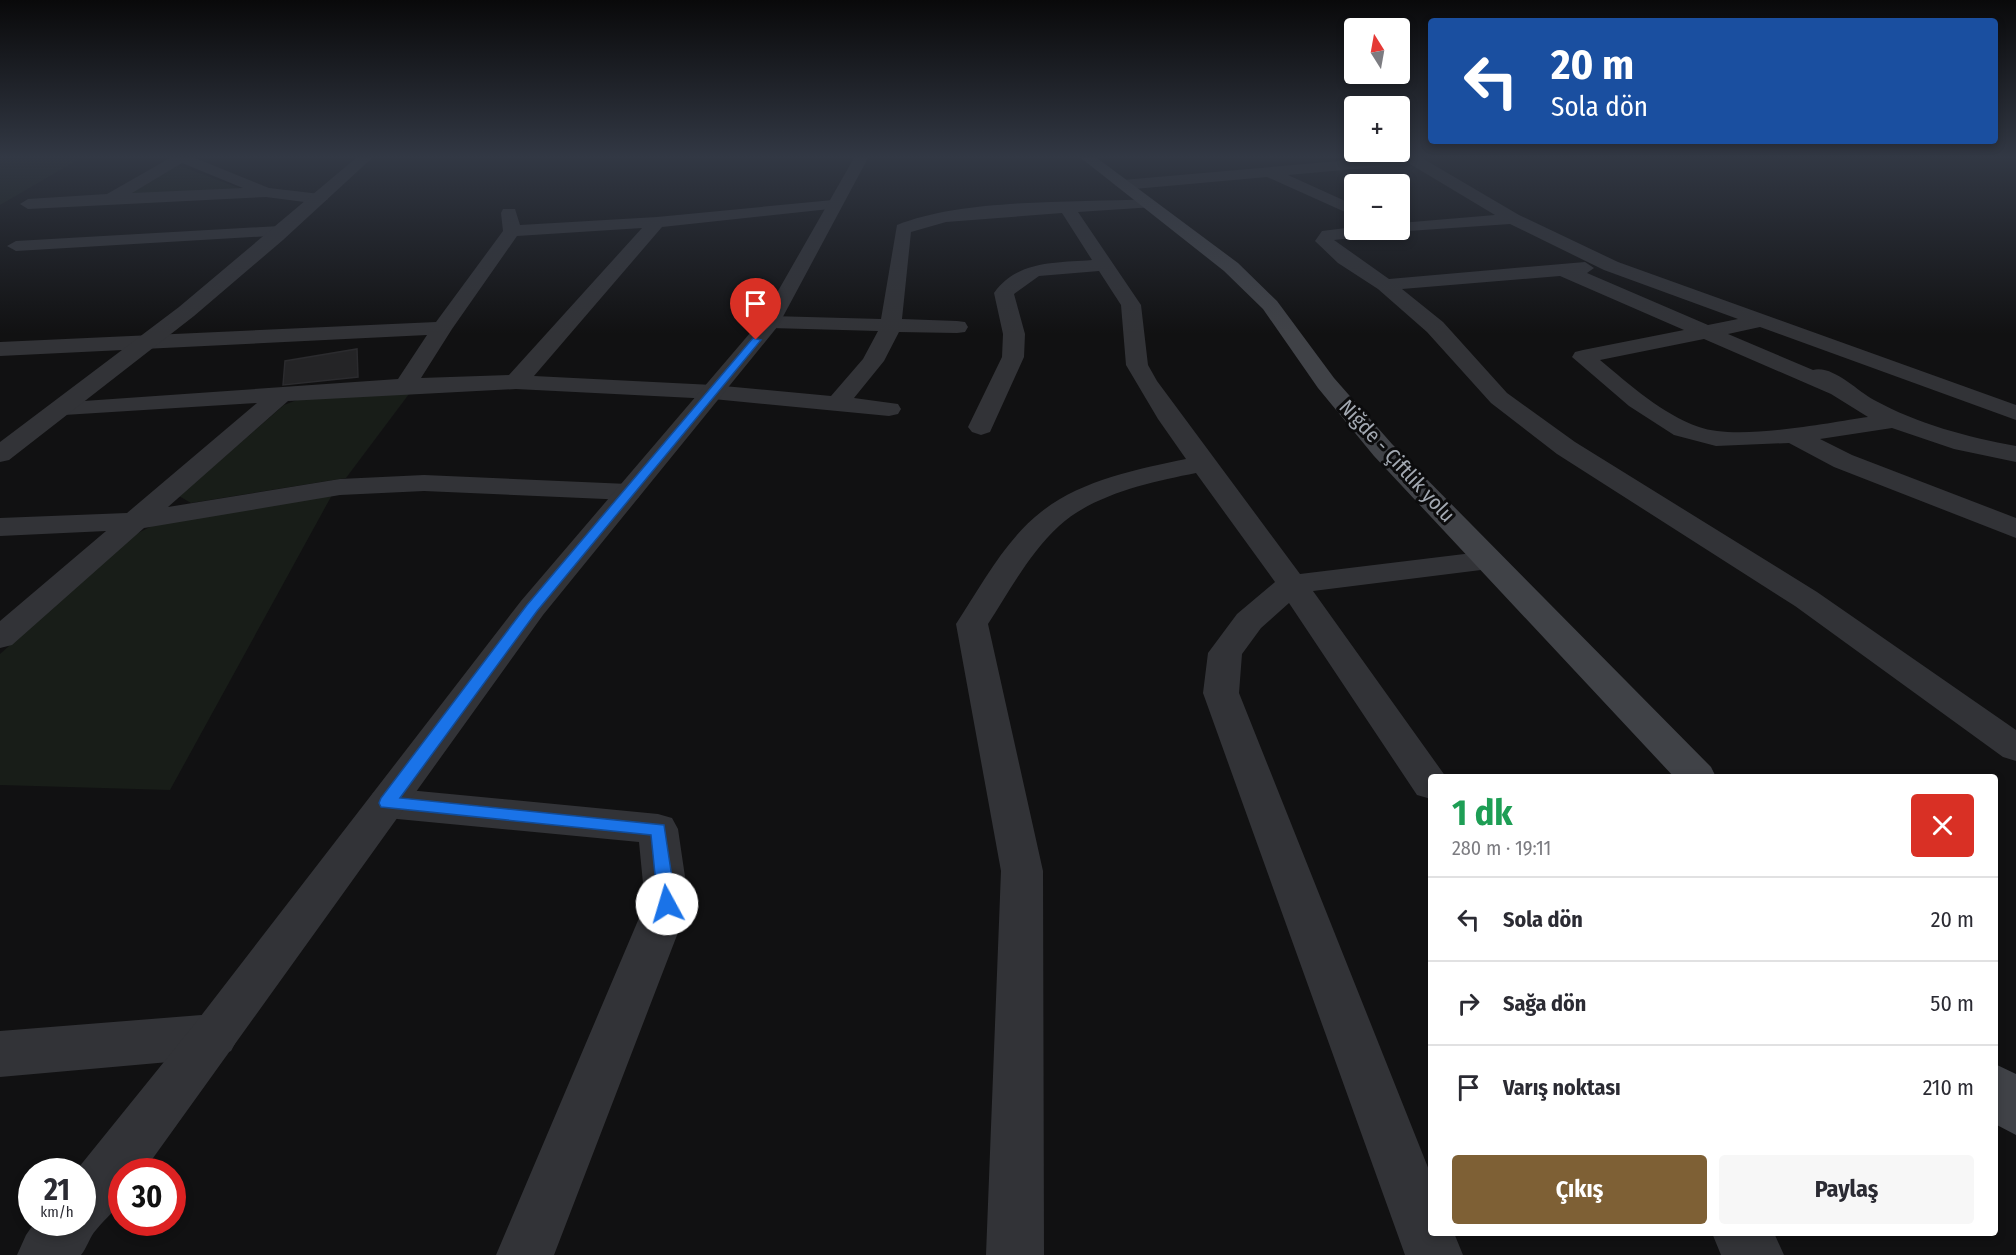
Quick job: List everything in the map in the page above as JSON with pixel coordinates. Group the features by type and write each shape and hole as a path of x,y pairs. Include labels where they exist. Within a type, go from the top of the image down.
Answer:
{"main road":[{"name":"Niğde - Çiftlik yolu","path":"1164,217 1230,267 1270,305 1326,383 1383,450 1693,774"},
{"path":"1998,1091 2016,1110"}],"street":[{"path":"0,454 64,408 146,343 299,217"},
{"path":"405,386 511,222 657,222 713,217"},
{"path":"96,1189 214,1036 532,608 771,322 827,217"},
{"path":"837,404 873,361 891,326 903,229 910,224 942,217"},
{"path":"1073,217 1131,305 1137,365 1141,373 1170,419 1292,584 1428,781"},
{"path":"1509,217 1611,266 2016,413"},
{"path":"1410,227 1513,219"},
{"path":"516,382 657,222"},
{"path":"16,246 280,231"},
{"path":"1344,233 1328,235 1324,241 1345,260 1385,285 1435,327 1499,398 1566,448 1806,599 2016,748"},
{"path":"981,427 1013,357 1014,334 1004,293 1021,278 1035,272 1105,265"},
{"path":"1385,285 1611,266"},
{"path":"1563,270 1838,389 1894,420 1970,446 2016,454"},
{"path":"1761,321 1583,357 1669,423 1697,435 1728,439 1791,434 1894,420"},
{"path":"771,322 957,327"},
{"path":"0,350 442,328"},
{"path":"1809,339 1807,355 1815,371 1838,389"},
{"path":"64,408 283,393 516,382 713,392 889,409"},
{"path":"0,638 283,393"},
{"path":"1791,434 1843,461 1956,503 2016,529"},
{"path":"1015,1255 1022,871 972,624 1023,547 1062,509 1146,474 1203,463"},
{"path":"0,527 135,521 340,487 424,483 628,492"},
{"path":"1434,1255 1221,693 1225,653 1249,621 1292,584 1489,560"},
{"path":"387,803 658,829 667,904 525,1255"},
{"path":"0,1054 214,1036"},
{"path":"46,1255 60,1236"},
{"path":"1742,1236 1755,1255"}],"shaded area":[{"path":"412,390 346,478 191,503 179,496 284,405 302,398"},
{"path":"332,495 170,790 0,785 0,654 132,536 154,525"}],"building":[{"path":"357,349 358,377 283,385 285,361"}],"route":[{"path":"667,904 658,829 387,803 532,608 756,340"}]}
